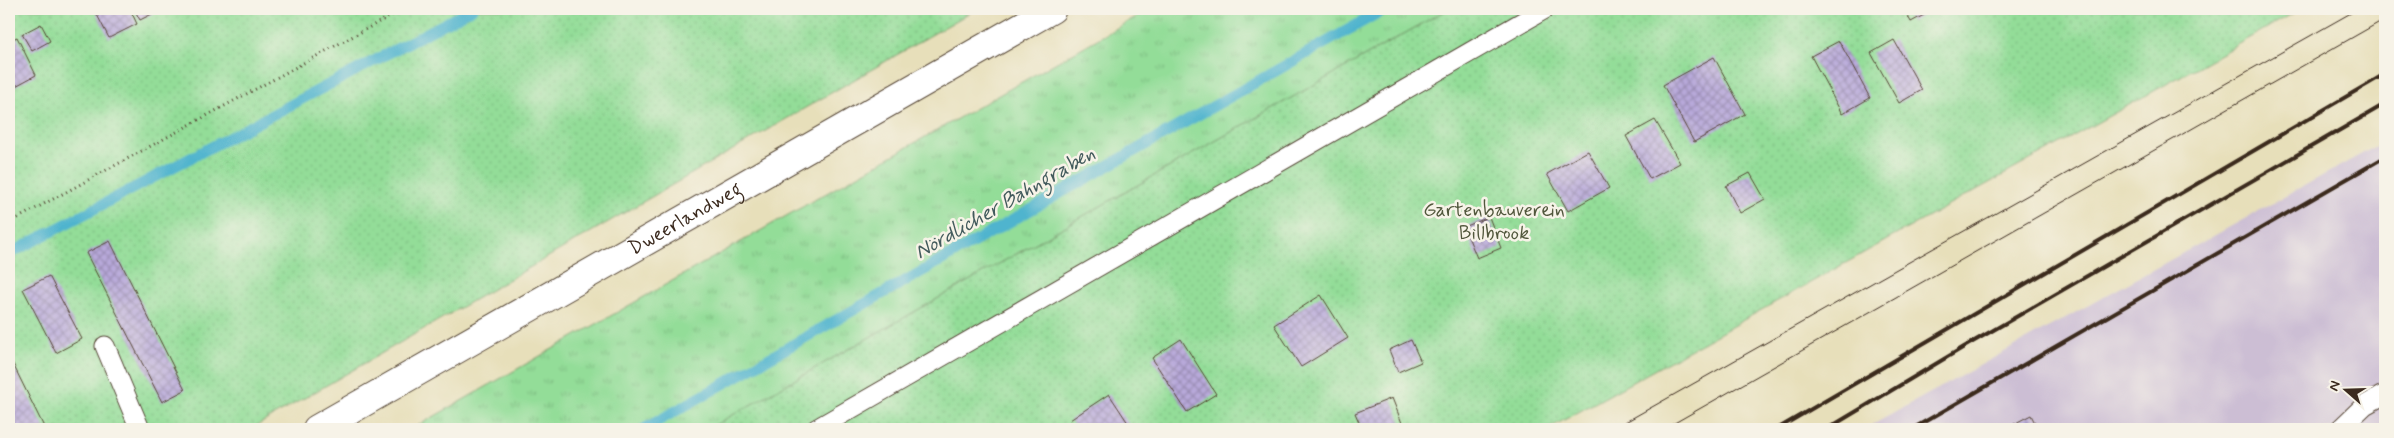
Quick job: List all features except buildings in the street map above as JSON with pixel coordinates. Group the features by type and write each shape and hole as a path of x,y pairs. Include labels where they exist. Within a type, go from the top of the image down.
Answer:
{"street":[{"name":"Dweerlandweg","path":"317,429 1052,9"}],"lane":[{"path":"816,429 1545,9"},
{"path":"105,346 140,429"},
{"path":"2340,429 2365,405 2385,394"}],"path":[{"path":"9,223 403,9"}],"shaded area":[{"path":"2385,142 2385,429 1865,429 2369,150"}],"green space":[{"path":"9,9 976,9 251,429 9,429"},
{"path":"1150,9 1448,9 708,429 412,429"},
{"name":"Gartenbauverein Billbrook","path":"1448,9 2301,9 1548,429 708,429"}],"waterway":[{"path":"9,254 472,9"},
{"name":"Nördlicher Bahngraben","path":"644,429 1385,9"}],"tram line":[{"path":"1613,429 2358,9"},
{"path":"1664,429 2385,19"}],"railway":[{"path":"1777,429 2385,74"},
{"path":"1827,429 1964,347 2385,104"},
{"path":"1912,429 2385,157"}]}
